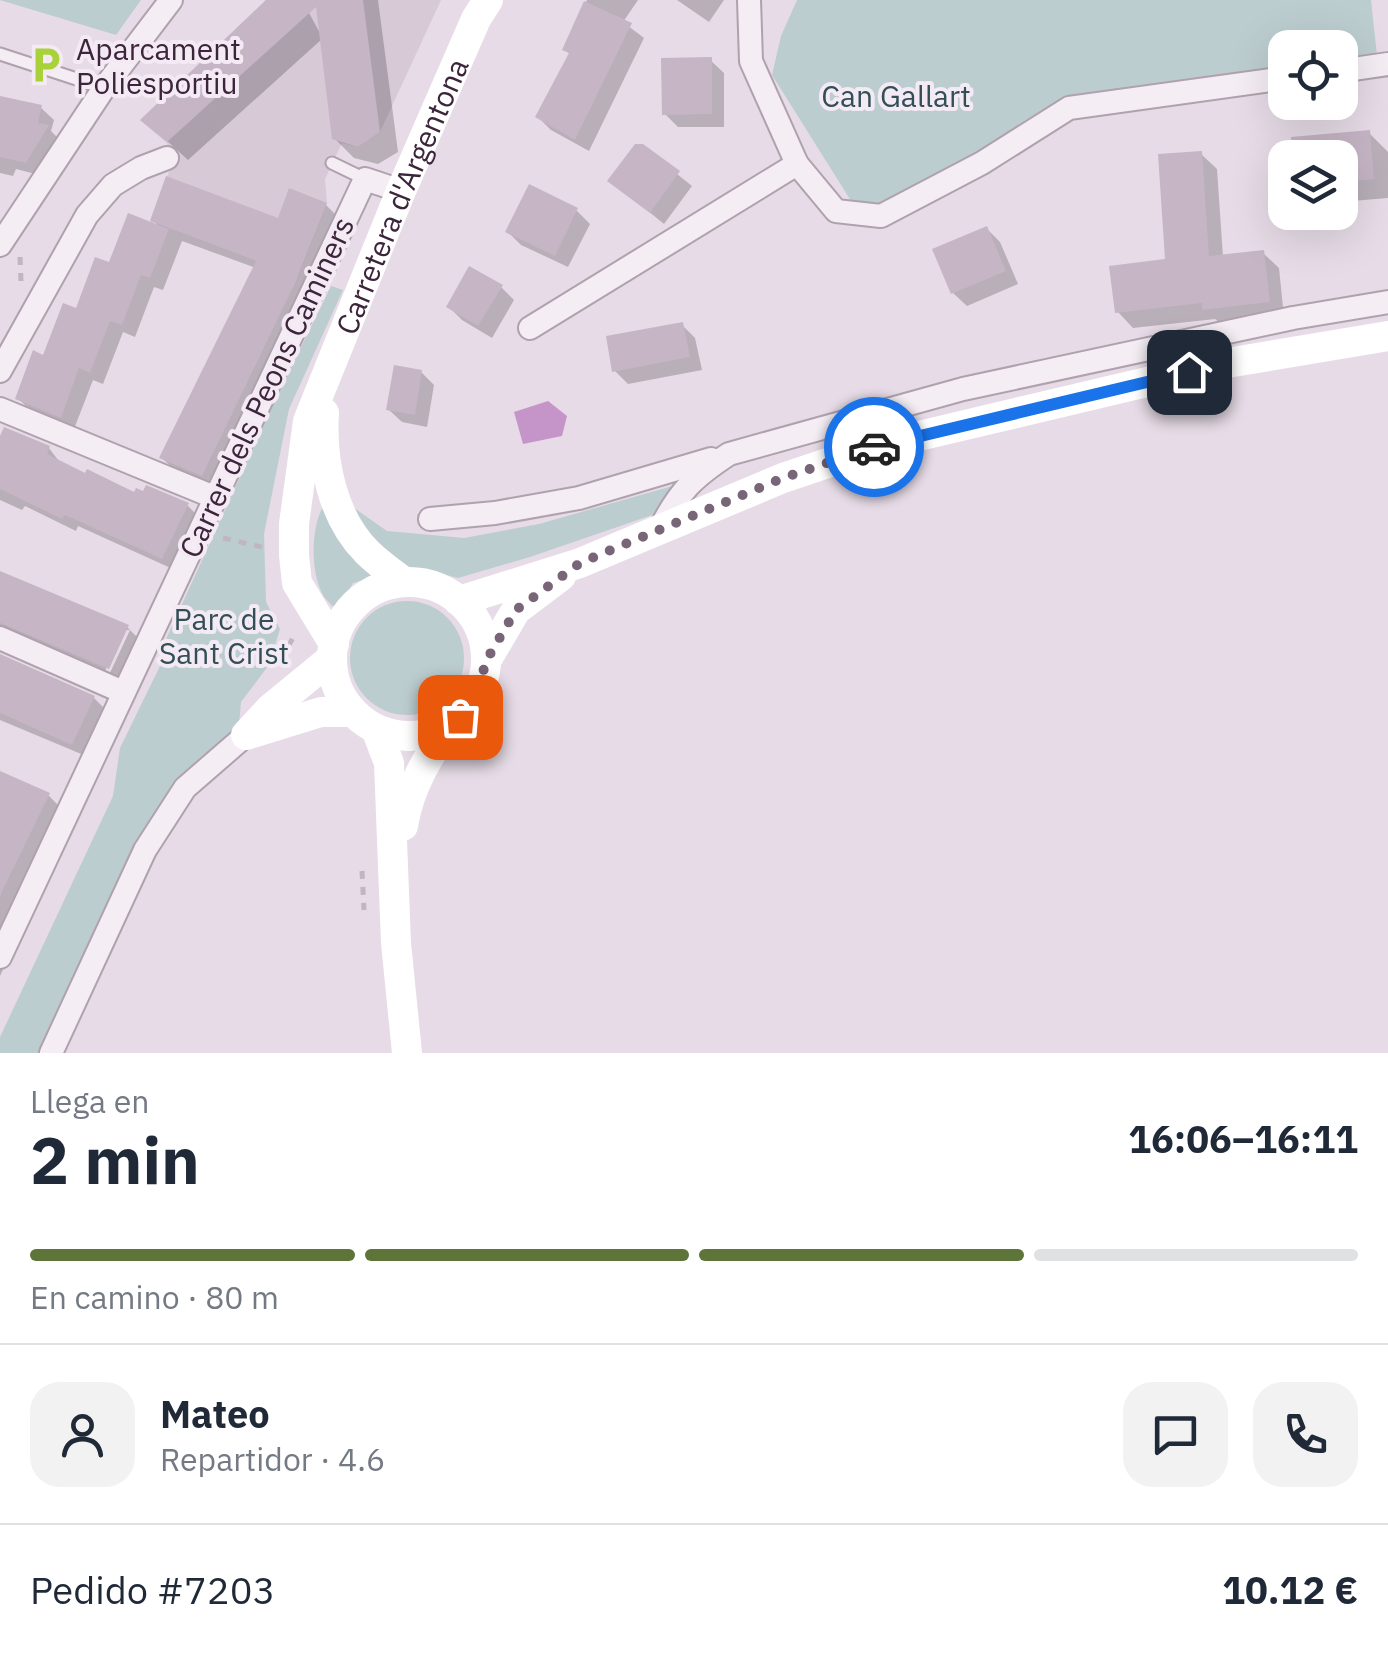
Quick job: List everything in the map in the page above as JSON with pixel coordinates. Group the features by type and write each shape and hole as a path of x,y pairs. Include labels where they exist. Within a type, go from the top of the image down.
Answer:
{"street":[{"path":"0,245 104,88 171,0"},
{"path":"750,0 751,61 797,164 836,211 881,216 982,163 1070,108 1268,80"},
{"name":"Carretera d'Argentona","path":"333,651 297,583 294,524 308,421 400,191 482,6"},
{"path":"1358,68 1388,64"},
{"path":"0,370 87,215 113,185 167,158"},
{"path":"530,328 797,164"},
{"name":"Carrer dels Peons Caminers","path":"0,957 365,178 400,191"},
{"path":"430,520 579,498 963,389 1293,318 1388,302"},
{"path":"459,600 580,563 783,478 882,445 1227,363 1388,336"},
{"name":"Carretera d'Argentona","path":"326,375 324,460 334,495 364,550 404,582"},
{"path":"0,410 214,496"},
{"path":"661,527 678,494 698,474 729,454"},
{"path":"396,879 407,798 424,764 450,724 476,698 486,661 516,610 580,563"},
{"path":"407,1053 396,943 389,762 365,721 337,687 333,651 344,618 360,600 380,587 404,582 433,586 459,600 480,628 486,661"},
{"path":"0,638 122,692"},
{"path":"51,1053 145,850 185,788 333,651"},
{"path":"246,735 320,712 365,721 397,736 420,736 450,724"}],"lane":[{"path":"0,54 104,88"},
{"path":"332,162 365,178"}],"path":[{"path":"197,532 294,555"}],"shaded area":[{"path":"266,0 441,0 380,132 358,147 342,143 325,179 327,203 298,277 150,221 169,172 167,143 140,120"},
{"path":"548,401 567,416 562,436 523,444 514,412"}],"green space":[{"path":"0,0 141,0 116,35"},
{"name":"Can Gallart","path":"797,0 1371,0 1378,65 1358,66 1358,30 1268,30 1268,72 1068,96 881,216 853,204 772,75 781,36"},
{"name":"Parc de Sant Crist","path":"331,286 343,290 289,409 264,534 266,602 280,629 269,665 241,702 238,737 177,784 42,1053 0,1053 0,1037 113,796 120,748 160,666 167,637"},
{"path":"676,485 655,514 458,578 423,569 408,571 375,549 347,503 387,531 464,538 539,524"},
{"path":"326,501 382,575 353,583 337,610 322,594 314,558 317,521"},
{"path":"407,601 429,605 448,617 460,636 464,658 460,680 448,699 429,711 407,715 385,711 366,699 354,680 350,658 354,636 366,617 385,605"}],"building":[{"path":"266,0 363,0 380,132 358,147 332,139 316,7 167,142 140,120"},
{"path":"584,1 632,23 575,140 535,117 569,53 562,50"},
{"path":"712,57 712,114 662,115 661,58"},
{"path":"0,96 42,105 38,123 49,125 26,163 0,157"},
{"path":"1370,130 1374,179 1358,180 1358,140 1291,137"},
{"path":"635,144 643,144 680,171 650,213 607,181"},
{"path":"1202,151 1209,256 1264,250 1270,302 1202,310 1202,303 1115,313 1109,266 1165,259 1158,154"},
{"path":"166,176 278,218 289,188 327,203 296,281 202,476 159,458 256,261 150,221"},
{"path":"529,184 578,208 555,256 505,232"},
{"path":"128,213 169,229 150,278 141,275 122,325 110,321 90,373 79,368 61,418 15,399 33,350 43,355 63,303 76,308 95,257 109,262"},
{"path":"987,226 1006,271 951,294 932,249"},
{"path":"469,266 503,285 478,326 446,307"},
{"path":"683,322 690,357 612,372 606,336"},
{"path":"394,365 422,370 415,415 386,410"},
{"path":"4,427 50,446 47,454 85,473 87,469 134,492 136,488 143,491 146,485 189,503 162,559 0,489 0,436"},
{"path":"0,571 129,625 109,669 0,623"},
{"path":"0,654 95,696 72,745 0,713"},
{"path":"0,771 50,793 0,896"}],"way so far":[{"path":"460,717 476,698 486,661 516,610 580,563 783,478 874,447"}],"place":[{"name":"Aparcament Poliesportiu","path":"46,65"}],"route":[{"path":"874,447 1189,372"}]}
